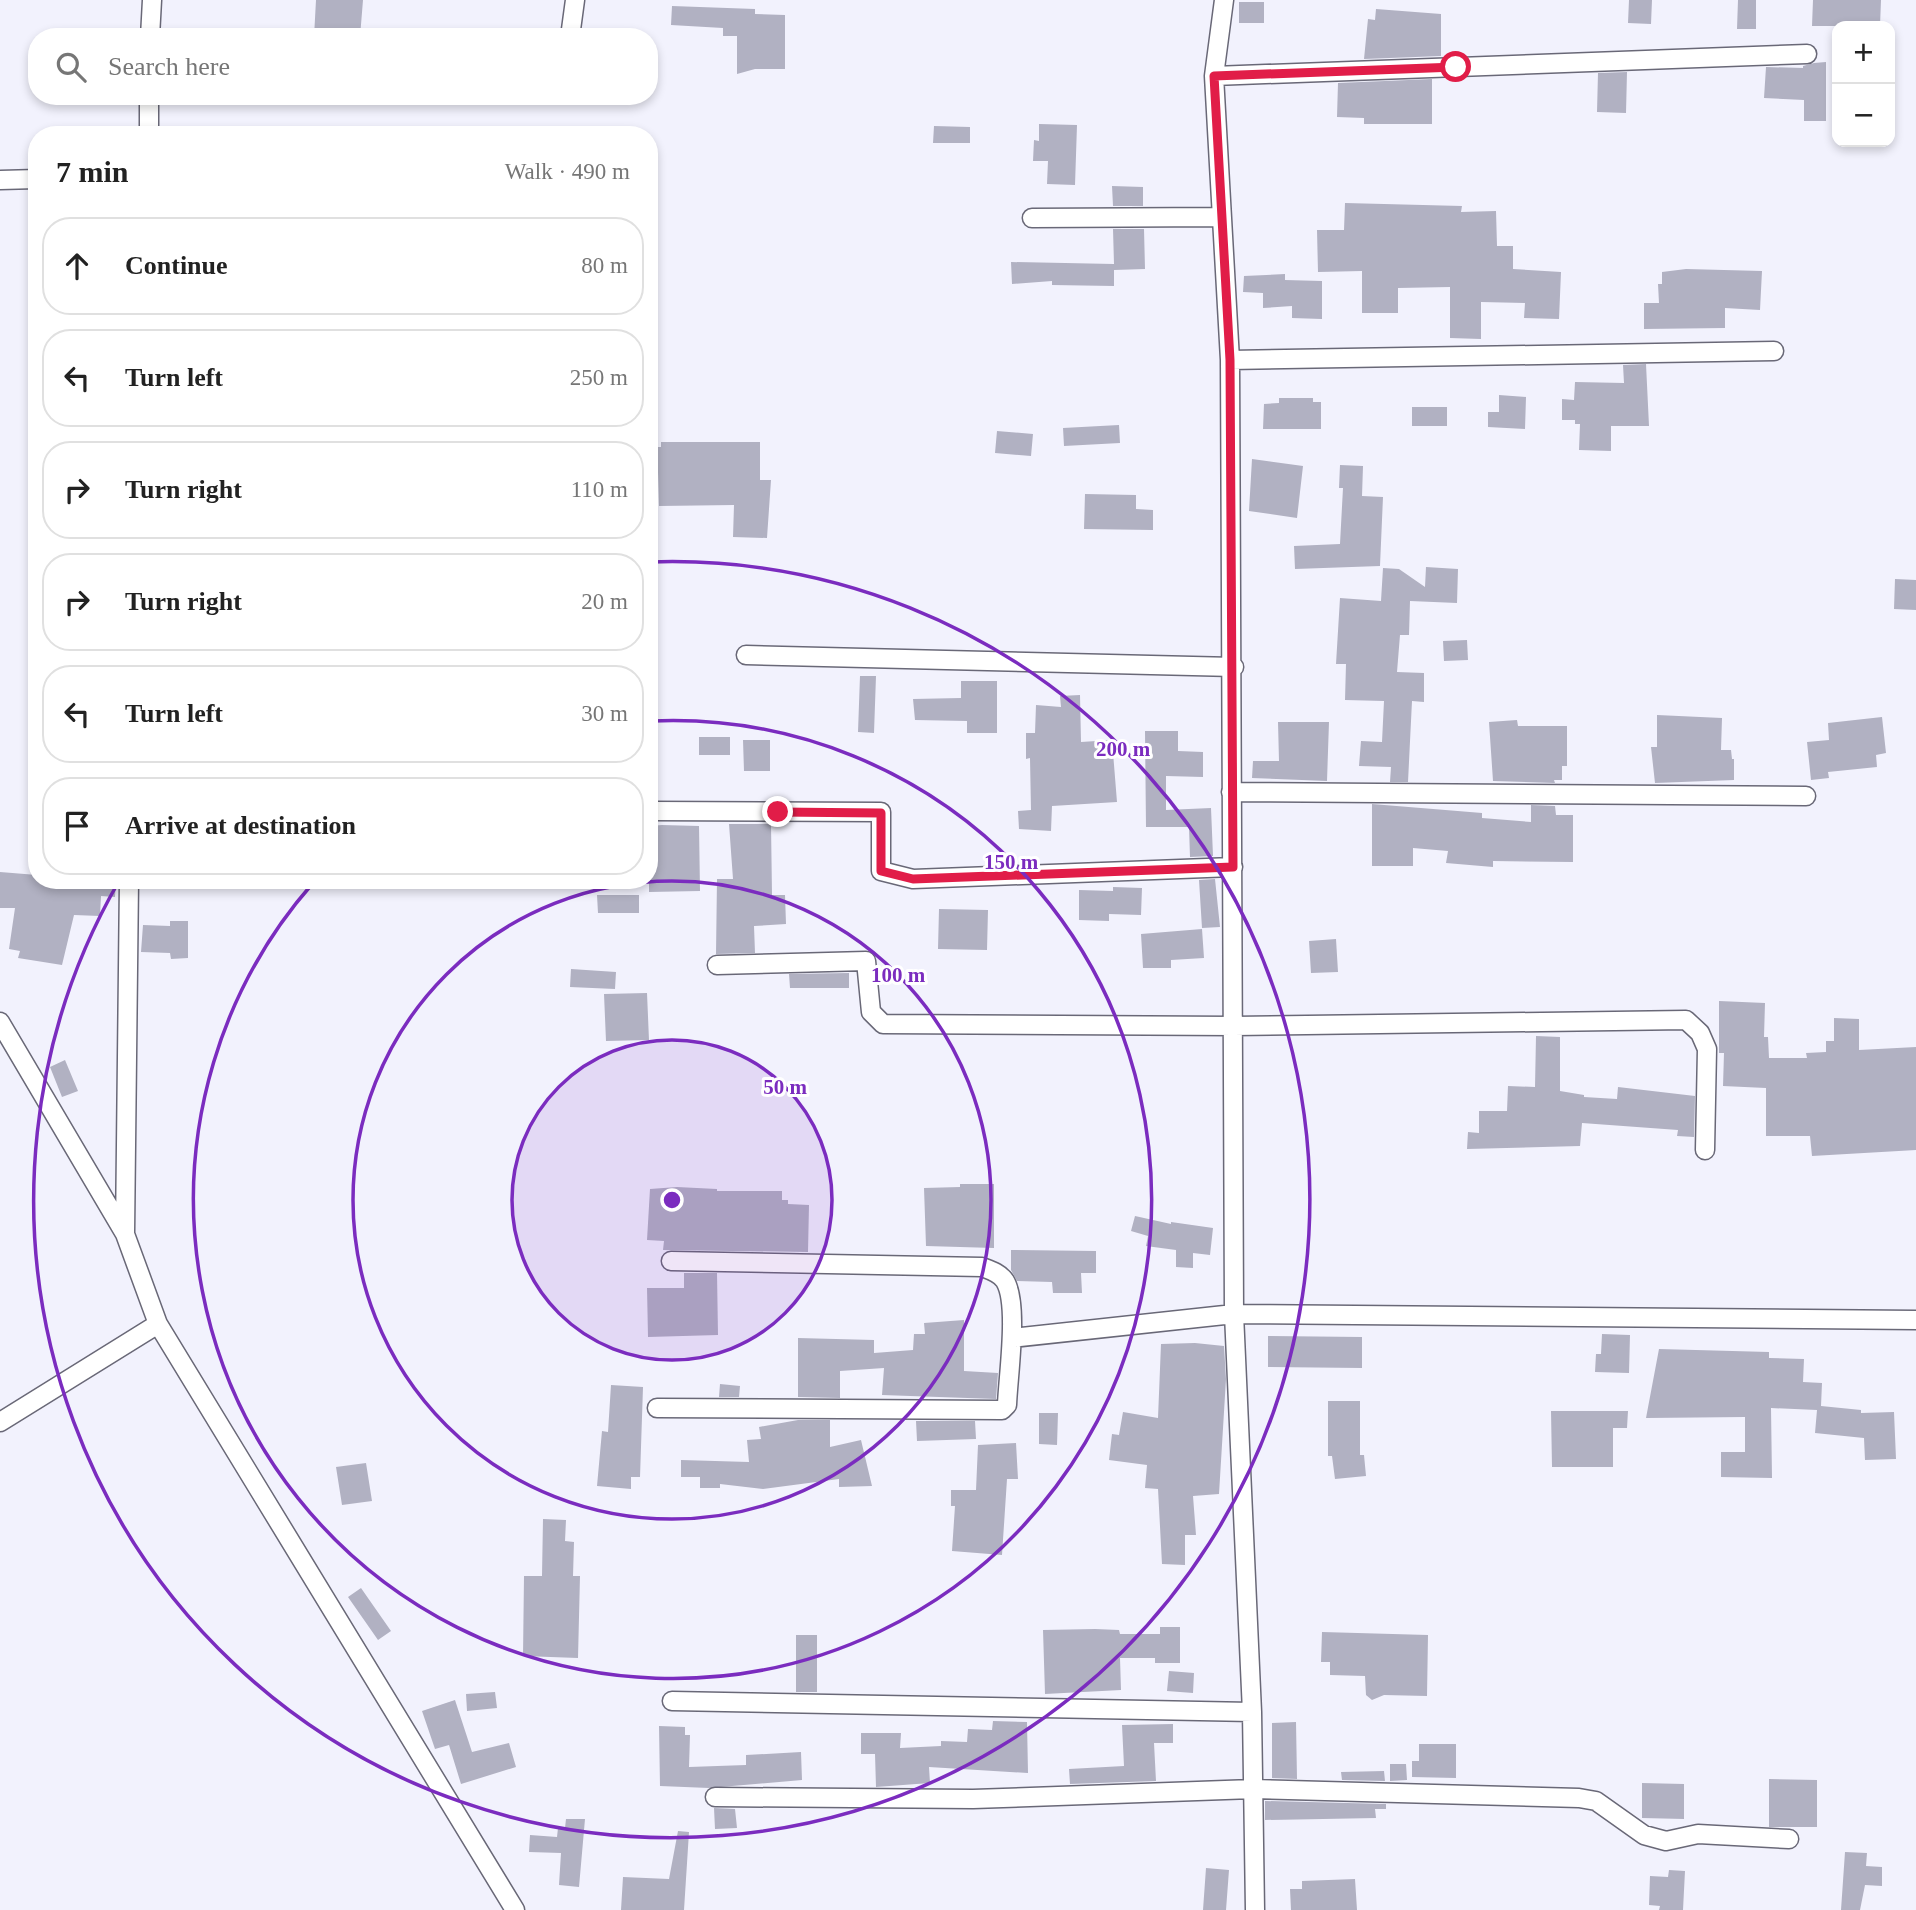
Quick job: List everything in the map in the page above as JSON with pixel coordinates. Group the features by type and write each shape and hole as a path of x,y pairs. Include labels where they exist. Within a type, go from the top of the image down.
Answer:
{"street":[{"path":"150,28 152,0"},
{"path":"571,28 575,0"},
{"path":"1224,0 1214,76 1230,360 1234,667 1231,792 1234,1314 1252,1712 1255,1910"},
{"path":"1214,76 1807,54"},
{"path":"149,105 149,126"},
{"path":"0,180 28,179"},
{"path":"1032,218 1221,217"},
{"path":"1230,360 1774,351"},
{"path":"746,655 1234,667"},
{"path":"1231,792 1806,796"},
{"path":"658,811 881,813 881,871 913,879 1233,867"},
{"path":"125,1234 129,889"},
{"path":"718,965 866,961 871,1012 883,1024 1234,1026 1686,1020 1700,1033 1707,1049 1705,1150"},
{"path":"0,1022 125,1234 158,1324 515,1910"},
{"path":"657,1408 1002,1410 1007,1405 1012,1338 1009,1292 1004,1279 982,1268 671,1261"},
{"path":"1012,1338 1234,1314 1916,1320"},
{"path":"0,1422 158,1324"},
{"path":"673,1700 1252,1712"},
{"path":"715,1797 973,1799 1253,1789 1579,1798 1596,1801 1644,1835 1665,1841 1698,1834 1789,1839"}],"building":[{"path":"316,0 363,0 361,28 314,28"},
{"path":"1629,0 1652,0 1651,24 1628,23"},
{"path":"1738,0 1756,0 1756,29 1737,29"},
{"path":"1813,0 1881,0 1880,21 1832,21 1832,26 1812,26"},
{"path":"1239,2 1264,2 1264,23 1239,23"},
{"path":"672,6 755,9 755,14 785,15 785,69 755,69 737,74 737,36 723,36 723,28 671,25"},
{"path":"1376,9 1441,14 1441,56 1364,59 1368,19 1375,20"},
{"path":"1826,62 1826,121 1804,121 1804,100 1764,98 1766,67 1803,68"},
{"path":"1627,72 1626,113 1597,112 1598,73"},
{"path":"1432,79 1432,124 1364,124 1364,118 1337,117 1338,83"},
{"path":"1039,124 1077,125 1075,185 1047,184 1048,161 1033,161 1034,140 1039,141"},
{"path":"934,126 970,127 970,143 933,143"},
{"path":"1112,186 1143,187 1143,206 1113,206"},
{"path":"1345,203 1462,206 1461,212 1496,211 1497,246 1513,246 1513,269 1561,272 1559,319 1524,318 1525,303 1481,302 1481,339 1450,338 1450,287 1398,288 1398,313 1362,313 1362,271 1318,272 1317,230 1344,230"},
{"path":"1113,229 1144,229 1145,269 1114,270 1114,286 1052,285 1052,281 1012,284 1011,262 1114,264"},
{"path":"1686,269 1762,271 1760,310 1725,308 1725,328 1644,329 1644,303 1659,303 1658,284 1662,284 1662,272"},
{"path":"1285,274 1285,280 1322,281 1322,319 1292,318 1292,306 1263,308 1263,293 1243,292 1244,276"},
{"path":"1646,364 1649,426 1611,426 1611,451 1579,450 1580,424 1575,424 1575,420 1562,420 1562,399 1574,400 1575,382 1624,383 1623,365"},
{"path":"1499,395 1526,397 1525,429 1488,427 1488,412 1499,412"},
{"path":"1279,398 1313,398 1313,402 1321,402 1321,429 1263,429 1264,404 1279,403"},
{"path":"1412,407 1447,407 1447,426 1412,426"},
{"path":"1119,425 1120,443 1064,446 1063,428"},
{"path":"997,431 1033,434 1031,456 995,453"},
{"path":"661,442 760,442 760,480 771,480 767,538 733,537 734,505 659,506 658,447 661,447"},
{"path":"1252,459 1303,466 1297,518 1249,511"},
{"path":"1340,465 1363,466 1362,496 1383,497 1380,566 1295,569 1294,546 1340,544 1343,488 1339,488"},
{"path":"1085,494 1136,495 1136,509 1153,510 1153,530 1084,529"},
{"path":"1426,567 1458,569 1457,603 1410,601 1409,635 1400,635 1397,672 1424,673 1424,702 1412,701 1408,782 1390,782 1391,767 1359,766 1361,741 1382,742 1384,701 1345,700 1346,664 1336,664 1340,598 1381,601 1383,568 1399,569 1425,587"},
{"path":"1895,579 1916,580 1916,610 1894,609"},
{"path":"1467,640 1468,660 1444,661 1443,641"},
{"path":"860,676 876,676 874,733 858,732"},
{"path":"961,681 997,681 997,733 967,733 967,721 915,720 913,699 961,698"},
{"path":"1080,695 1081,742 1112,740 1117,802 1052,806 1051,831 1019,829 1018,811 1031,810 1030,758 1026,759 1026,733 1035,733 1036,705 1061,707 1060,696"},
{"path":"1657,715 1722,718 1721,750 1731,750 1734,780 1655,783 1651,747 1657,747"},
{"path":"1882,717 1886,753 1876,755 1877,767 1828,772 1829,778 1811,780 1807,742 1829,740 1828,723"},
{"path":"1517,720 1518,726 1567,726 1567,766 1562,766 1562,780 1554,780 1555,783 1493,781 1489,722"},
{"path":"1278,722 1329,722 1327,781 1252,778 1253,761 1279,761"},
{"path":"1145,731 1178,731 1178,751 1203,752 1203,777 1166,776 1166,810 1211,808 1213,856 1190,857 1189,827 1146,827"},
{"path":"699,737 730,737 730,755 699,755"},
{"path":"743,740 770,740 770,771 744,771"},
{"path":"1372,804 1482,813 1482,818 1531,822 1531,805 1555,806 1556,815 1573,815 1573,862 1493,861 1493,867 1446,863 1448,851 1413,848 1413,866 1372,866"},
{"path":"729,824 771,824 772,895 785,895 786,924 754,926 755,953 716,954 717,879 733,879"},
{"path":"658,825 699,826 700,891 649,892 649,889 658,889"},
{"path":"0,872 28,874 28,889 115,889 115,897 101,896 100,916 74,915 62,965 18,958 20,951 9,949 15,908 0,908"},
{"path":"1215,879 1220,927 1202,928 1199,880"},
{"path":"1113,887 1142,888 1141,915 1109,914 1109,921 1079,920 1079,890 1113,891"},
{"path":"597,895 639,895 639,913 598,913"},
{"path":"939,909 988,910 987,950 938,949"},
{"path":"170,921 188,921 188,958 171,959 170,953 141,952 143,925 170,926"},
{"path":"1202,929 1204,958 1171,960 1171,968 1143,968 1141,934"},
{"path":"1336,939 1338,972 1311,973 1309,941"},
{"path":"571,969 616,972 615,989 570,987"},
{"path":"849,973 849,988 790,988 789,974"},
{"path":"647,993 649,1040 606,1041 604,994"},
{"path":"1719,1001 1765,1003 1764,1037 1768,1037 1769,1058 1807,1058 1806,1053 1826,1052 1826,1041 1834,1041 1834,1018 1859,1019 1859,1050 1916,1047 1916,1150 1812,1156 1810,1136 1766,1136 1766,1088 1723,1086 1724,1053 1719,1053"},
{"path":"1536,1036 1560,1037 1560,1091 1584,1097 1617,1099 1618,1087 1695,1096 1694,1137 1677,1136 1678,1130 1582,1123 1580,1146 1467,1149 1468,1132 1479,1133 1479,1111 1507,1111 1508,1086 1535,1087"},
{"path":"65,1060 78,1091 62,1097 50,1067"},
{"path":"960,1184 994,1184 994,1248 926,1246 924,1188 960,1187"},
{"path":"677,1187 717,1191 782,1191 782,1200 788,1200 788,1204 809,1205 808,1252 663,1250 664,1241 647,1240 650,1189"},
{"path":"1135,1216 1171,1224 1213,1228 1210,1255 1193,1253 1193,1268 1176,1267 1176,1250 1146,1246 1148,1236 1131,1231"},
{"path":"1011,1250 1096,1251 1096,1273 1081,1273 1082,1293 1053,1293 1052,1282 1017,1281 1011,1270"},
{"path":"684,1273 717,1273 718,1335 648,1337 647,1288 684,1288"},
{"path":"964,1320 964,1371 998,1373 996,1399 882,1395 884,1368 840,1371 840,1398 798,1397 798,1338 874,1340 874,1353 913,1350 914,1334 925,1334 924,1323"},
{"path":"1602,1334 1630,1335 1629,1373 1595,1372 1596,1354 1601,1354"},
{"path":"1268,1336 1362,1337 1362,1368 1268,1367"},
{"path":"1161,1344 1224,1346 1226,1379 1219,1494 1193,1496 1196,1535 1185,1535 1185,1565 1162,1564 1158,1489 1145,1488 1147,1465 1109,1460 1112,1434 1119,1435 1123,1412 1158,1418"},
{"path":"1659,1349 1769,1352 1769,1358 1804,1359 1803,1382 1822,1383 1821,1406 1861,1410 1861,1413 1894,1412 1896,1459 1865,1460 1864,1438 1815,1433 1817,1410 1771,1408 1772,1478 1721,1477 1721,1452 1745,1452 1745,1417 1646,1418"},
{"path":"720,1384 740,1386 739,1397 719,1397"},
{"path":"611,1385 643,1387 640,1477 631,1477 631,1489 597,1486 602,1431 608,1432"},
{"path":"1328,1401 1360,1401 1360,1455 1364,1455 1366,1476 1335,1479 1332,1456 1328,1456"},
{"path":"1551,1411 1628,1411 1627,1428 1613,1428 1613,1467 1552,1467"},
{"path":"1039,1413 1058,1413 1057,1445 1039,1444"},
{"path":"798,1420 830,1420 830,1447 861,1440 872,1486 839,1487 839,1479 763,1489 720,1484 720,1488 700,1488 700,1477 681,1477 681,1460 749,1462 747,1440 761,1439 759,1427"},
{"path":"916,1421 975,1421 976,1439 917,1441"},
{"path":"1016,1443 1018,1479 1007,1479 1002,1555 952,1551 955,1506 951,1506 951,1490 976,1490 978,1445"},
{"path":"366,1463 372,1501 342,1505 336,1467"},
{"path":"543,1519 566,1520 565,1541 574,1542 573,1576 580,1576 578,1658 523,1656 524,1576 542,1576"},
{"path":"361,1588 391,1631 378,1640 348,1597"},
{"path":"1160,1627 1180,1627 1180,1663 1155,1663 1155,1658 1120,1658 1121,1690 1045,1694 1043,1630 1095,1629 1119,1630 1120,1634 1160,1634"},
{"path":"1322,1632 1428,1635 1427,1696 1384,1695 1372,1700 1366,1695 1365,1676 1330,1675 1330,1662 1321,1662"},
{"path":"796,1635 817,1635 817,1692 796,1692"},
{"path":"1169,1671 1194,1673 1193,1693 1167,1691"},
{"path":"495,1692 497,1708 467,1711 466,1694"},
{"path":"455,1700 472,1752 509,1743 516,1767 461,1784 449,1745 435,1749 422,1711"},
{"path":"993,1721 1027,1722 1028,1773 929,1767 930,1783 876,1787 875,1754 861,1754 861,1733 901,1733 900,1748 941,1746 941,1741 967,1742 968,1729 992,1730"},
{"path":"1296,1722 1297,1779 1272,1778 1272,1723"},
{"path":"1173,1724 1173,1743 1154,1743 1156,1781 1070,1784 1069,1769 1124,1766 1122,1725"},
{"path":"659,1726 685,1727 685,1735 690,1735 689,1767 746,1765 746,1755 801,1752 802,1780 709,1788 660,1786"},
{"path":"1419,1744 1456,1744 1456,1778 1412,1777 1412,1761 1419,1761"},
{"path":"1390,1764 1406,1764 1407,1780 1390,1781"},
{"path":"1384,1771 1385,1781 1342,1780 1341,1772"},
{"path":"1769,1779 1817,1780 1817,1827 1769,1827"},
{"path":"1642,1783 1684,1784 1684,1819 1642,1818"},
{"path":"1265,1801 1386,1804 1386,1809 1375,1809 1376,1818 1265,1820"},
{"path":"714,1808 735,1809 737,1828 715,1829"},
{"path":"566,1819 585,1819 579,1887 559,1885 561,1853 529,1852 530,1835 557,1837 558,1828 565,1828"},
{"path":"678,1831 689,1832 684,1910 621,1910 623,1877 669,1879"},
{"path":"1845,1852 1867,1853 1866,1866 1882,1867 1882,1886 1865,1885 1860,1910 1841,1910"},
{"path":"1206,1868 1229,1870 1226,1910 1203,1910"},
{"path":"1669,1870 1685,1871 1683,1910 1659,1910 1660,1906 1649,1905 1650,1876 1668,1877"},
{"path":"1355,1879 1357,1910 1291,1910 1290,1889 1302,1889 1302,1881"}],"route":[{"path":"778,812 881,813 881,871 913,879 1233,867 1231,792 1234,667 1230,360 1214,76 1456,67"}]}
